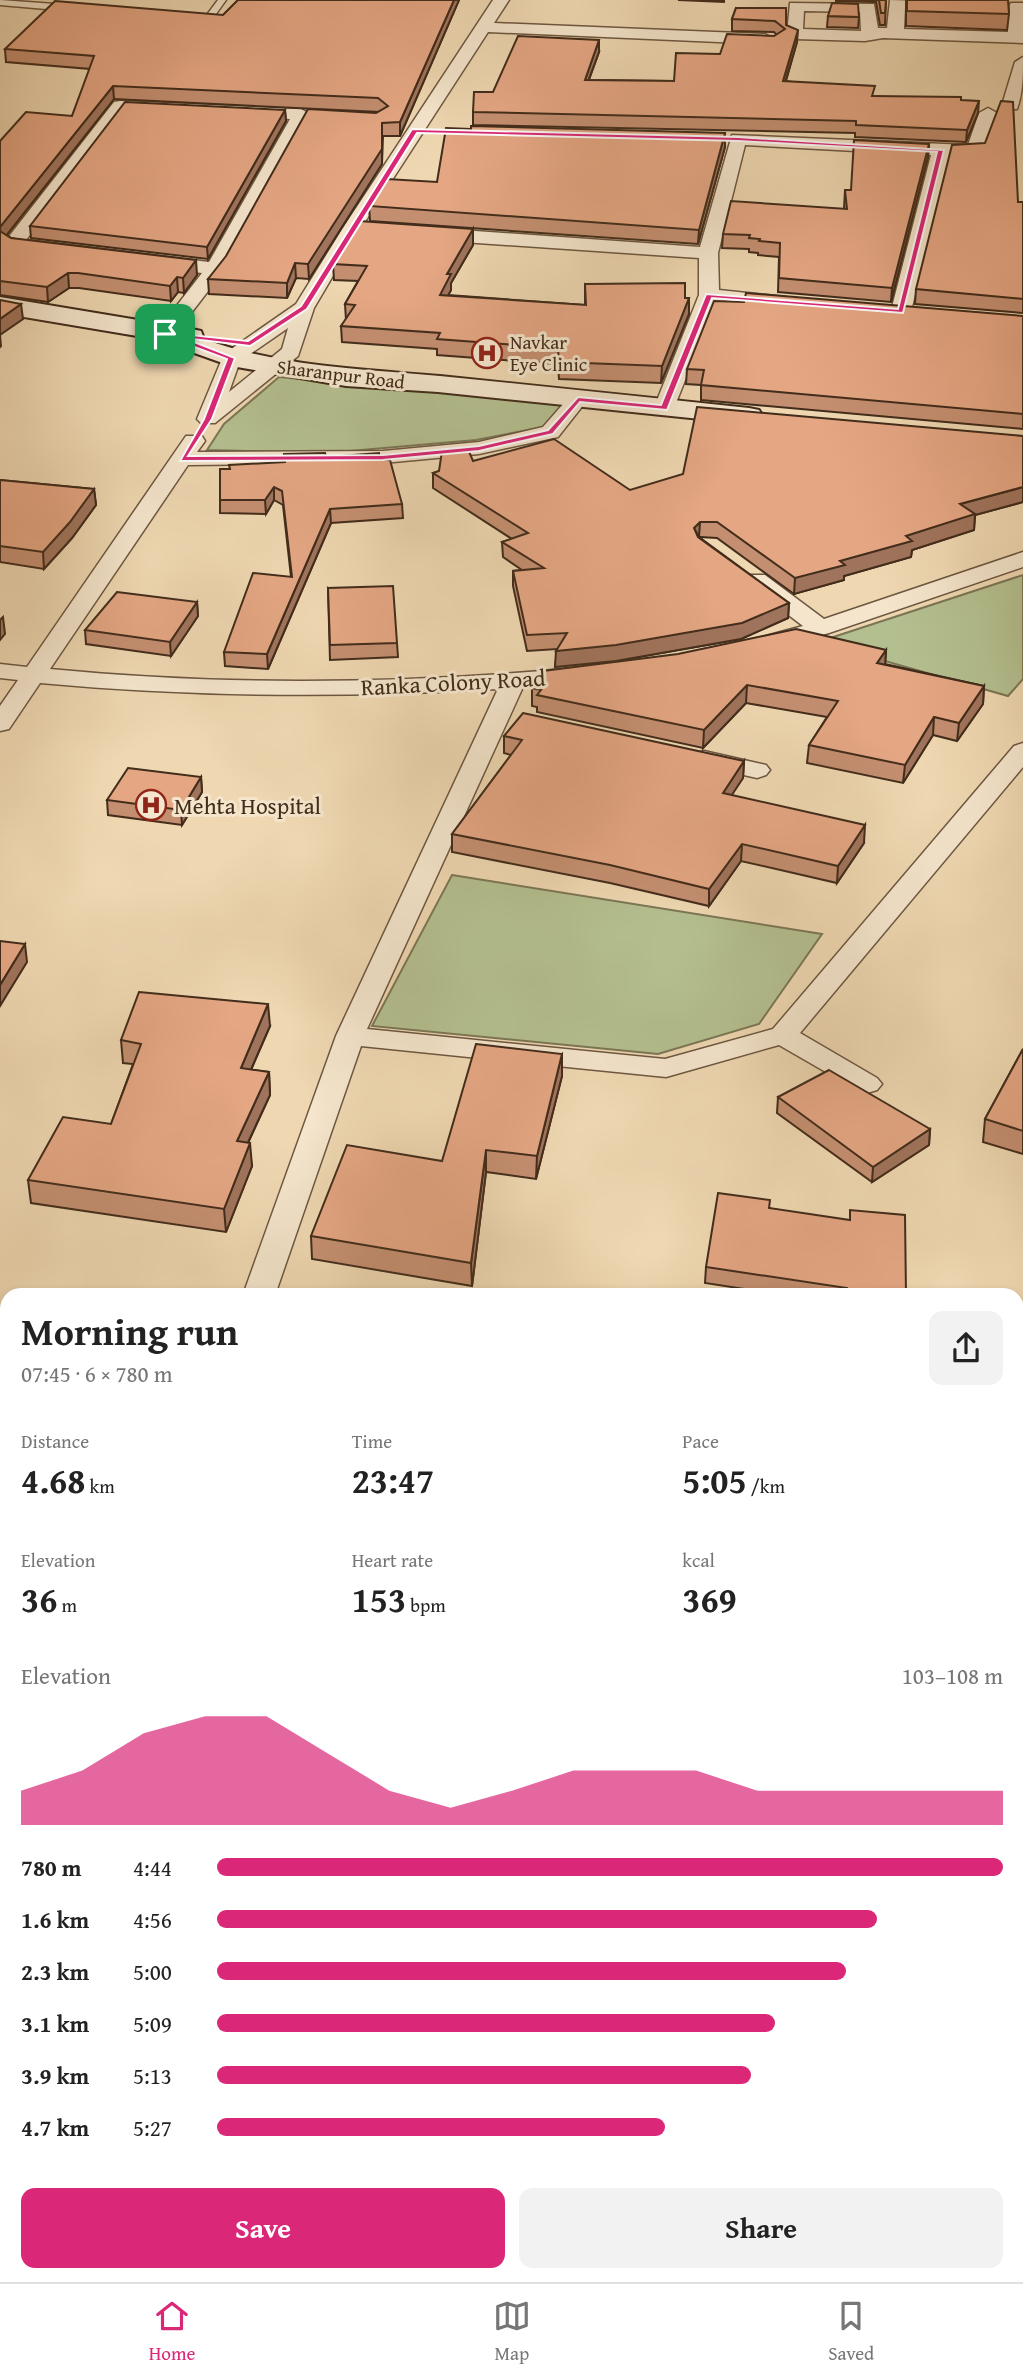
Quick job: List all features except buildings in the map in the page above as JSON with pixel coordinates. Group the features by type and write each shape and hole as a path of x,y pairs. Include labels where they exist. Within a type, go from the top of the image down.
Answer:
{"main road":[{"name":"Sharanpur Road","path":"0,304 165,334 282,359 346,377 775,418"}],"street":[{"path":"208,419 282,359 304,308 352,228 501,0"},
{"path":"895,33 897,2 965,3"},
{"path":"870,35 868,7 796,6 795,34 870,35 1020,32 1017,6"},
{"path":"482,27 774,40"},
{"path":"1012,105 1023,62"},
{"path":"6,243 120,106 323,116"},
{"path":"664,408 709,295 708,253 731,139 975,151 988,113"},
{"path":"165,334 215,269 301,114"},
{"path":"415,131 442,131"},
{"path":"901,311 941,150"},
{"path":"352,228 380,230"},
{"path":"421,233 708,253"},
{"path":"6,243 215,269"},
{"path":"709,295 807,305"},
{"path":"0,724 183,459 208,419 240,351 304,308"},
{"path":"183,459 383,457 479,448 550,432 578,399"},
{"path":"747,647 821,628 1023,559"},
{"path":"734,563 821,628"},
{"name":"Ranka Colony Road","path":"0,671 194,685 381,688 513,682 603,672"},
{"path":"262,1288 350,1036 513,682"},
{"path":"498,714 526,720"},
{"path":"350,1036 666,1068 783,1035 1023,751"},
{"path":"675,752 757,771"},
{"path":"783,1035 867,1084"}],"lane":[{"path":"181,17 208,19 222,0"},
{"path":"0,2 77,8"}],"green space":[{"path":"279,377 563,404 544,427 476,440 327,453 207,450 224,424"},
{"path":"1023,575 1023,679 1008,696 818,642"},
{"path":"452,875 822,934 759,1024 658,1054 372,1026"}],"place":[{"name":"Navkar Eye Clinic","path":"487,353"},
{"name":"Mehta Hospital","path":"151,805"}],"route":[{"path":"415,131 738,139 941,150 901,311 709,295 664,408 578,399 550,432 479,448 383,457 183,459 208,419 231,358 165,334 250,344 304,308 415,131"}]}
